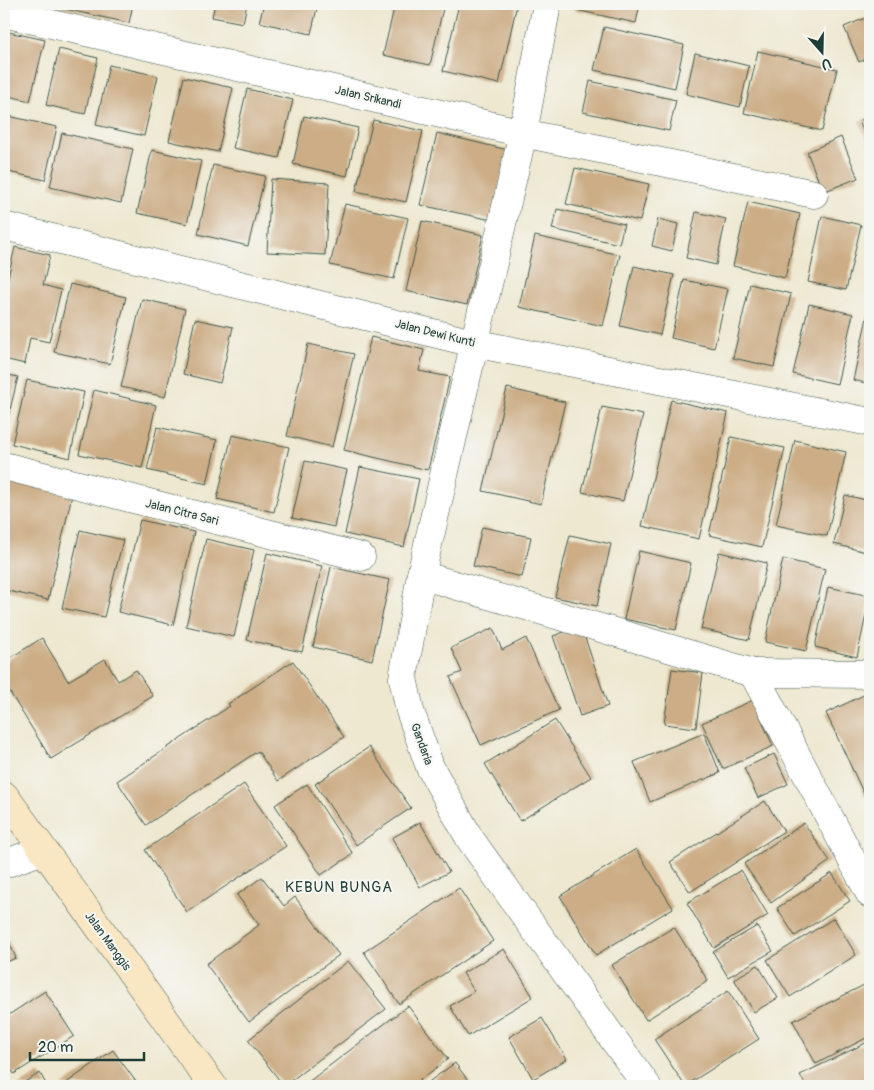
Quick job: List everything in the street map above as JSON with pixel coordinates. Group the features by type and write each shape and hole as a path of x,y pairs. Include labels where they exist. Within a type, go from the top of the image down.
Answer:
{"street":[{"path":"473,343 523,133 547,4"},
{"name":"Jalan Srikandi","path":"4,13 523,133 814,194"},
{"name":"Jalan Dewi Kunti","path":"4,226 473,343 870,422"},
{"name":"Gandaria","path":"473,343 421,575 403,678 410,711 430,767 470,839 647,1086"},
{"name":"Jalan Citra Sari","path":"4,466 361,558"},
{"path":"421,575 752,673 870,674"},
{"path":"752,673 870,894"},
{"name":"Jalan Manggis","path":"4,795 213,1086"},
{"path":"4,864 43,850"}],"building":[{"path":"42,4 133,4 129,23"},
{"path":"215,4 247,4 243,23 212,17"},
{"path":"264,4 318,4 311,34 259,22"},
{"path":"395,4 444,4 430,65 383,55"},
{"path":"459,4 517,4 499,84 443,71"},
{"path":"577,4 640,4 636,23 576,10"},
{"path":"870,16 870,57 859,62 844,27"},
{"path":"604,27 684,45 675,88 594,70"},
{"path":"4,31 45,40 30,101 4,95"},
{"path":"59,49 98,58 85,114 46,105"},
{"path":"758,51 837,69 822,131 744,113"},
{"path":"695,53 749,66 740,107 686,94"},
{"path":"109,65 158,76 144,136 96,125"},
{"path":"184,77 233,88 218,152 169,141"},
{"path":"590,81 676,100 669,131 583,112"},
{"path":"247,89 293,100 279,158 233,148"},
{"path":"4,115 57,127 45,180 4,171"},
{"path":"304,116 358,128 347,176 293,164"},
{"path":"870,116 870,148 859,121"},
{"path":"373,120 423,131 406,202 356,191"},
{"path":"62,133 133,149 121,203 50,187"},
{"path":"437,133 508,150 492,220 420,205"},
{"path":"841,137 858,178 823,192 807,152"},
{"path":"152,150 201,161 187,224 137,213"},
{"path":"213,165 265,176 248,246 198,234"},
{"path":"575,168 649,184 640,221 566,204"},
{"path":"271,179 329,183 325,255 267,252"},
{"path":"748,202 800,214 785,278 733,266"},
{"path":"345,204 408,218 394,279 330,265"},
{"path":"557,209 624,224 619,244 552,229"},
{"path":"696,212 726,219 716,265 686,258"},
{"path":"822,216 861,225 846,290 808,282"},
{"path":"658,219 678,224 672,251 652,246"},
{"path":"422,221 483,235 467,305 406,291"},
{"path":"535,236 620,255 603,326 519,307"},
{"path":"15,247 50,255 43,285 61,290 49,342 30,338 25,364 4,359 4,295"},
{"path":"634,266 674,275 660,335 620,326"},
{"path":"684,280 728,289 714,348 671,338"},
{"path":"70,284 126,297 110,364 54,352"},
{"path":"750,284 791,294 774,367 733,358"},
{"path":"142,299 185,309 165,397 121,387"},
{"path":"809,304 853,314 837,384 793,374"},
{"path":"868,313 870,313 870,384 853,380"},
{"path":"195,319 233,327 220,383 183,374"},
{"path":"371,337 424,350 419,371 450,377 428,470 344,450"},
{"path":"308,344 354,354 332,447 287,436"},
{"path":"4,374 18,377 4,434"},
{"path":"27,380 84,392 70,458 12,444"},
{"path":"507,388 565,402 541,504 483,491"},
{"path":"94,390 156,405 142,468 79,454"},
{"path":"671,400 728,413 699,539 642,526"},
{"path":"602,407 643,415 623,501 582,492"},
{"path":"157,427 217,440 207,484 147,470"},
{"path":"232,435 289,447 274,512 217,499"},
{"path":"731,437 785,448 762,547 709,535"},
{"path":"795,440 846,452 827,536 776,525"},
{"path":"305,461 347,470 334,527 292,518"},
{"path":"360,467 419,479 404,547 345,534"},
{"path":"7,480 72,495 48,600 4,590 4,495"},
{"path":"845,495 870,501 870,553 834,544"},
{"path":"140,520 194,532 173,625 118,612"},
{"path":"482,527 531,537 522,577 473,566"},
{"path":"80,530 123,540 104,617 62,608"},
{"path":"570,535 611,544 597,606 555,597"},
{"path":"206,539 254,550 234,637 186,626"},
{"path":"639,551 691,563 676,630 624,619"},
{"path":"719,552 767,563 749,640 701,629"},
{"path":"267,553 322,566 302,652 247,640"},
{"path":"783,559 825,569 806,651 765,642"},
{"path":"331,567 390,580 372,660 313,647"},
{"path":"828,587 870,596 857,657 815,647"},
{"path":"581,626 608,706 580,716 553,636"},
{"path":"493,628 502,650 526,638 559,710 481,745 450,677 462,672 451,648"},
{"path":"42,638 68,681 105,659 118,681 136,670 153,696 51,759 4,683 4,662"},
{"path":"293,661 344,737 278,781 258,751 146,825 117,781 230,706 228,704"},
{"path":"672,669 703,673 696,728 664,724"},
{"path":"870,692 870,807 826,713"},
{"path":"753,700 773,746 723,769 702,723"},
{"path":"555,720 591,777 520,821 485,764"},
{"path":"704,733 720,773 650,802 634,762"},
{"path":"369,747 411,808 356,845 315,784"},
{"path":"774,754 788,784 758,798 744,768"},
{"path":"244,784 286,846 187,912 145,850"},
{"path":"307,784 353,854 321,875 275,805"},
{"path":"765,801 784,831 690,892 670,862"},
{"path":"420,822 449,872 420,887 392,838"},
{"path":"804,823 830,861 771,903 744,864"},
{"path":"636,849 673,908 596,955 560,896"},
{"path":"741,870 768,915 714,948 687,903"},
{"path":"832,873 850,901 795,936 777,908"},
{"path":"262,877 284,906 295,897 339,955 249,1022 206,964 259,925 237,895"},
{"path":"459,888 493,941 399,1004 364,952"},
{"path":"834,918 856,955 790,997 767,960"},
{"path":"757,926 773,951 728,977 713,952"},
{"path":"674,927 708,981 646,1020 612,965"},
{"path":"4,931 16,958 4,963"},
{"path":"504,949 533,997 468,1036 450,1006 474,991 463,973"},
{"path":"348,961 386,1009 284,1086 248,1040"},
{"path":"758,965 778,998 754,1012 734,979"},
{"path":"870,982 870,1036 816,1064 793,1021"},
{"path":"45,991 74,1036 14,1074 4,1059 4,1018"},
{"path":"728,991 759,1039 685,1086 654,1039"},
{"path":"408,1006 448,1059 412,1086 303,1086"},
{"path":"542,1018 567,1059 533,1079 509,1037"},
{"path":"870,1041 870,1086 806,1086 800,1075"},
{"path":"113,1050 139,1086 62,1086"},
{"path":"455,1063 470,1083 466,1086 423,1086"},
{"path":"40,1073 47,1086 18,1086"}],"district":[{"name":"KEBUN BUNGA","path":"339,887"}]}
